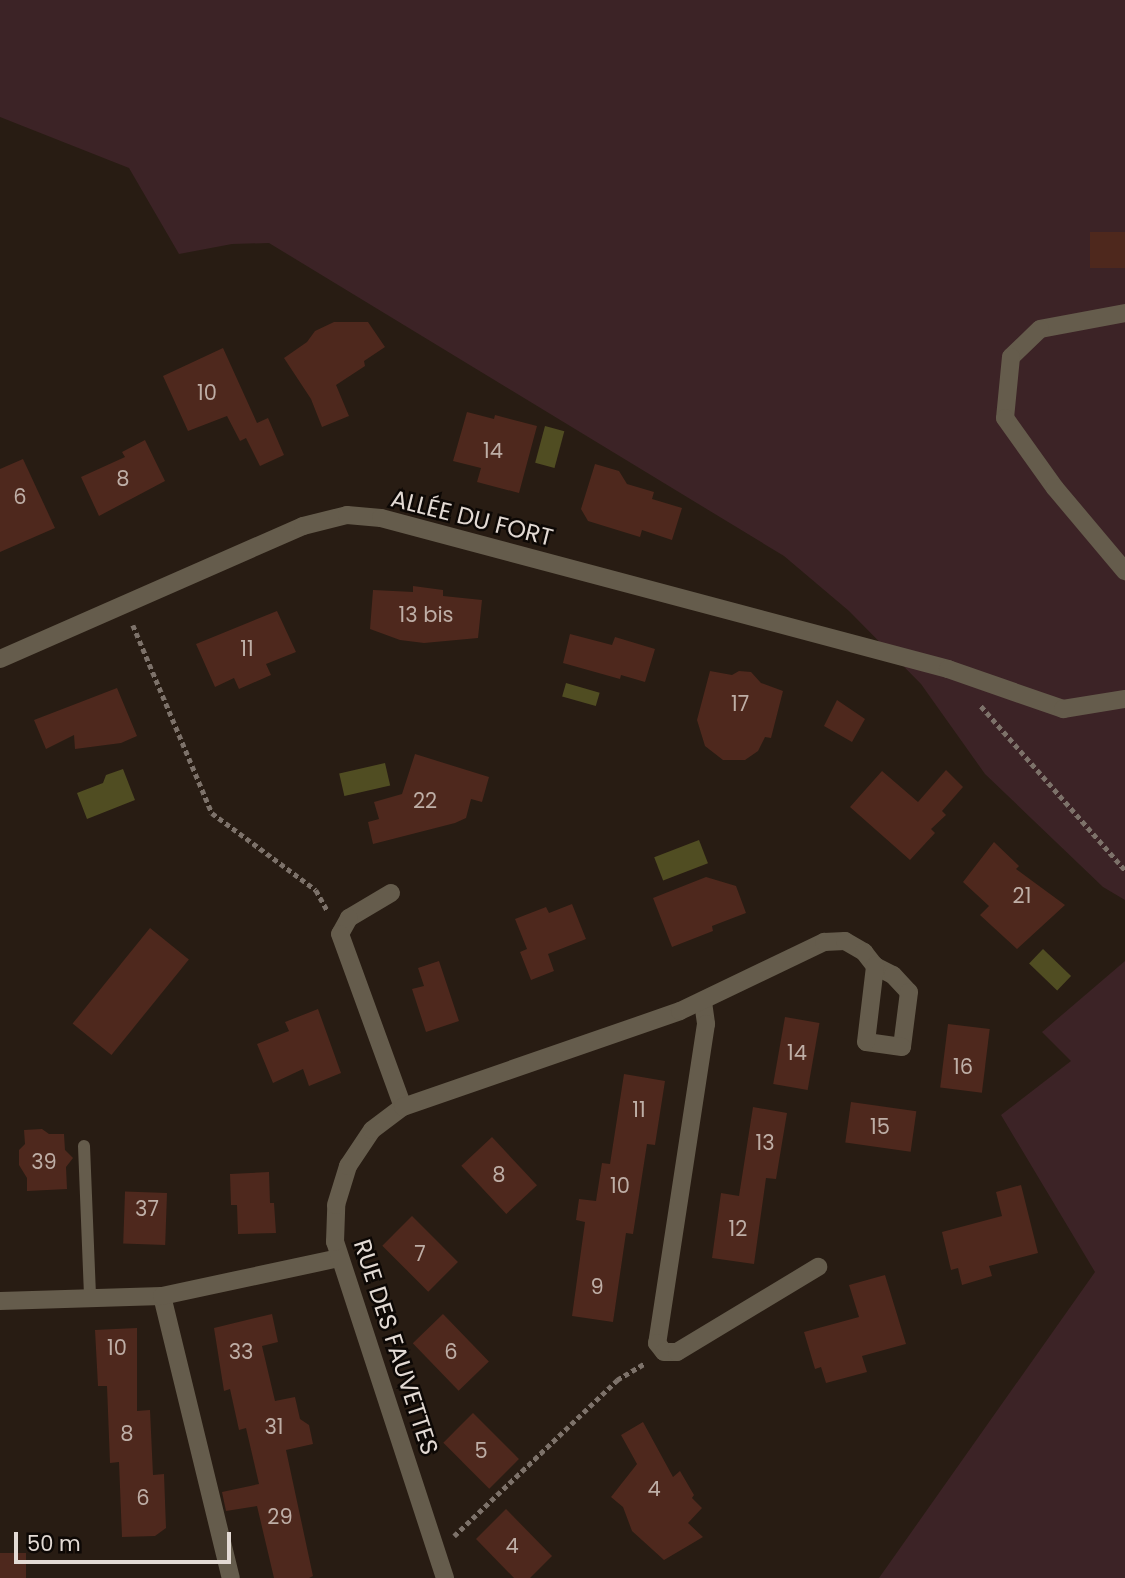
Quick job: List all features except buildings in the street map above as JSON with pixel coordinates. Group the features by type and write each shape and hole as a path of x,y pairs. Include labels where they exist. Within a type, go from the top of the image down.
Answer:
{"street":[{"path":"1125,313 1040,329 1011,357 1005,418 1055,488 1125,571"},
{"name":"ALLÉE DU FORT","path":"0,659 303,526 347,515 381,519 948,669 1063,709 1125,699"},
{"path":"391,893 349,918 340,934 403,1107"},
{"name":"RUE DES FAUVETTES","path":"445,1578 338,1258 335,1242 336,1206 348,1166 372,1130 403,1107 703,1002 824,942 845,941 864,952 875,966"},
{"path":"703,1002 706,1024 657,1343 664,1352 677,1352 692,1345 818,1267"},
{"path":"0,1301 162,1296 338,1258"},
{"path":"162,1296 231,1578"}],"lane":[{"path":"84,1146 90,1298"}],"path":[{"path":"124,605 212,813 316,890 340,934"},
{"path":"974,698 1125,870"},
{"path":"433,1542 453,1537 617,1380 664,1352"}],"shaded area":[{"path":"0,0 1125,0 1125,900 1103,887 985,774 921,684 849,611 784,556 269,243 232,244 179,254 129,168 0,117"},
{"path":"545,426 564,431 554,468 535,463"},
{"path":"566,683 600,693 596,706 562,696"},
{"path":"385,763 390,785 344,796 339,774"},
{"path":"123,769 135,800 87,819 77,793 103,783 106,775"},
{"path":"699,840 708,863 663,881 654,857"},
{"path":"1043,949 1071,976 1057,990 1029,963"},
{"path":"1125,961 1125,1578 879,1578 1095,1272 1001,1115 1071,1061 1042,1032"}]}
